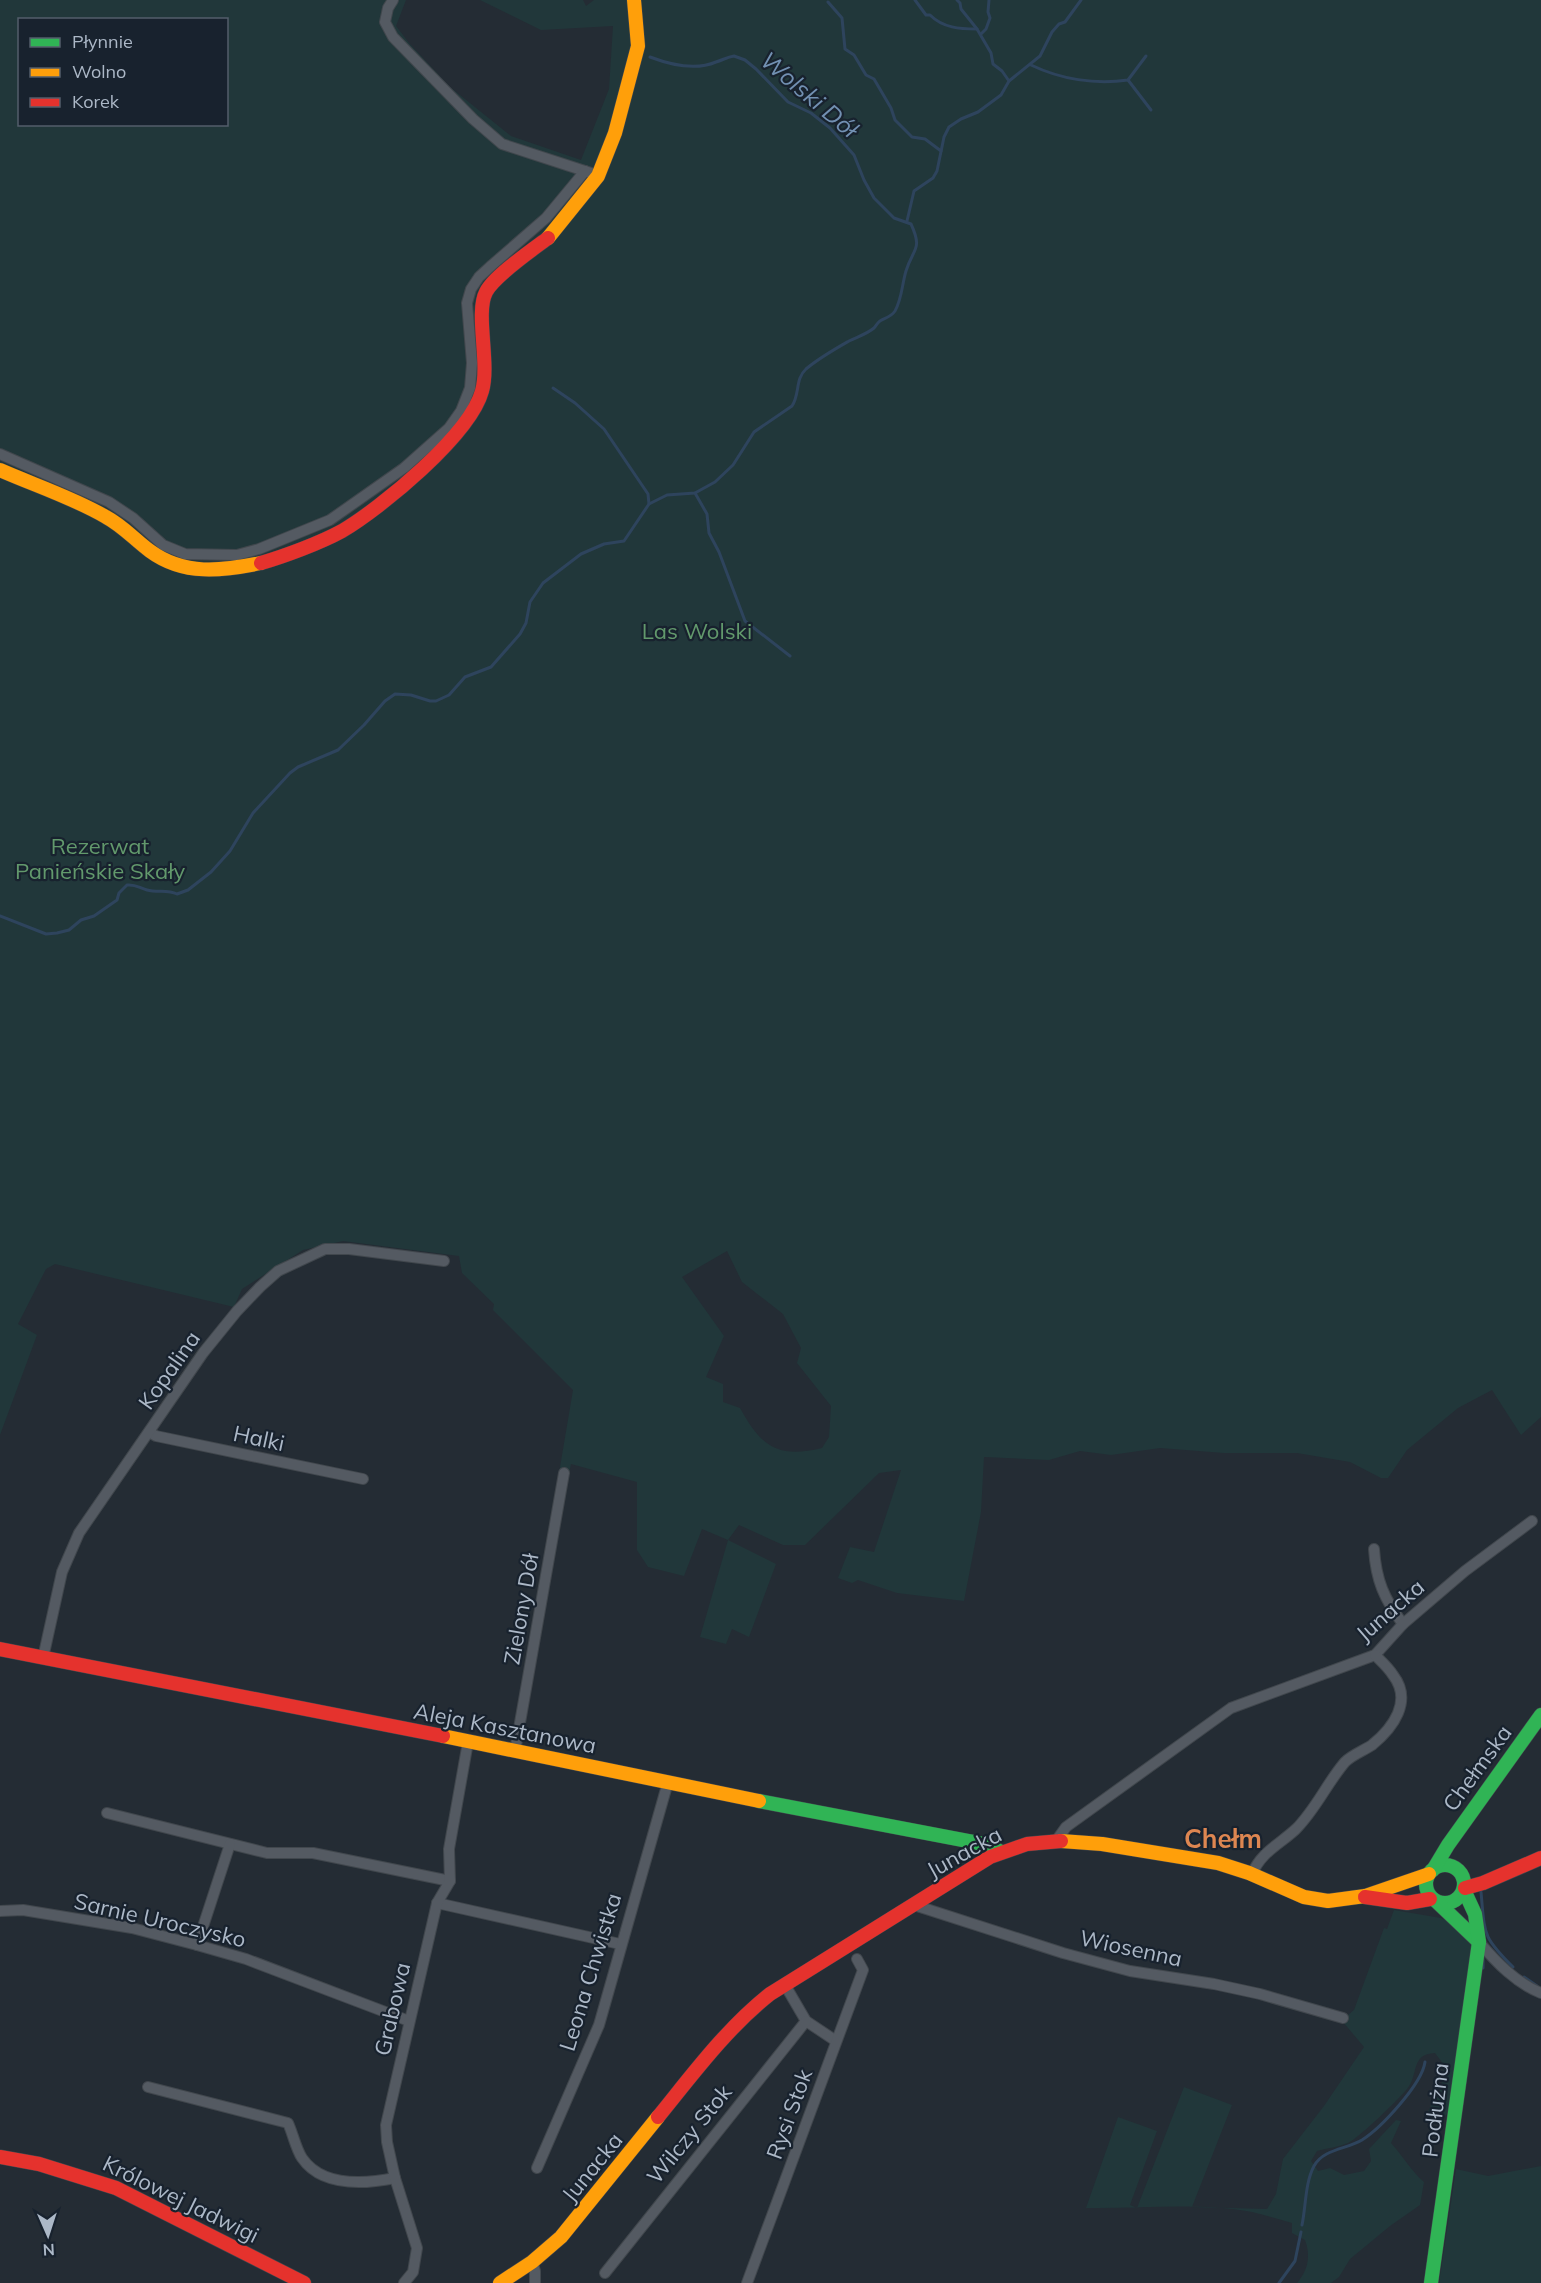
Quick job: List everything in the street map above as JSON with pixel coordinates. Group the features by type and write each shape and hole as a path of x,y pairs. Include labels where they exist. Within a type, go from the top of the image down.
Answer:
{"street":[{"path":"393,0 388,8 385,22 393,37 473,119 502,144 591,173"},
{"path":"0,470 105,516 164,560 182,568 250,566 327,538 350,527 411,479 465,424 477,403 484,380 482,305 486,291 551,235 615,133 638,46 634,0"},
{"path":"0,454 109,502 133,518 163,545 186,554 237,555 259,549 330,520 404,468 449,428 461,411 470,388 472,363 467,303 474,283 540,224 591,173"},
{"name":"Kopalina","path":"43,1658 62,1572 73,1543 203,1353 237,1311 278,1271 325,1249 349,1249 444,1261"},
{"name":"Halki","path":"149,1432 156,1436 363,1479"},
{"name":"Zielony Dół","path":"515,1751 564,1473"},
{"name":"Junacka","path":"532,2262 568,2229 720,2040 750,2010 785,1985 972,1867 1000,1852 1020,1846 1056,1841 1066,1827 1231,1708 1374,1654 1403,1624 1473,1564 1532,1521"},
{"path":"1374,1549 1375,1565 1384,1598 1403,1624"},
{"name":"Aleja Kasztanowa","path":"0,1649 905,1831 989,1845 1000,1852"},
{"path":"1252,1874 1262,1856 1296,1829 1317,1804 1347,1760 1372,1744 1395,1723 1402,1702 1399,1689 1395,1676 1374,1654"},
{"name":"Chełmska","path":"1431,1872 1541,1715"},
{"path":"107,1813 267,1853 313,1853 450,1881 449,1849 468,1742"},
{"name":"Leona Chwistka","path":"537,2168 599,2025 620,1944 668,1782"},
{"path":"1056,1841 1084,1841 1216,1862 1252,1874 1309,1898 1332,1900 1357,1896 1407,1883 1446,1866 1462,1880"},
{"path":"197,1945 230,1844"},
{"name":"Chełmska","path":"1448,1845 1449,1861 1462,1880"},
{"path":"1462,1880 1503,1873 1541,1858"},
{"path":"1431,1872 1425,1888 1434,1900 1445,1912 1473,1934 1513,1976 1529,1988 1541,1993"},
{"path":"1357,1896 1413,1902 1453,1900 1458,1898 1462,1880"},
{"name":"Podłużna","path":"1431,2283 1479,1942 1475,1914 1462,1880"},
{"name":"Grabowa","path":"405,2283 413,2272 417,2248 394,2178 386,2125 437,1903 450,1881"},
{"path":"437,1903 620,1944"},
{"name":"Wiosenna","path":"914,1905 1063,1953 1130,1971 1214,1984 1260,1994 1343,2018"},
{"name":"Sarnie Uroczysko","path":"0,1911 23,1910 132,1928 197,1945 246,1959 409,2021"},
{"name":"Rysi Stok","path":"747,2283 863,1970 857,1959"},
{"path":"785,1985 806,2021 837,2041"},
{"name":"Wilczy Stok","path":"605,2273 806,2021"},
{"path":"148,2087 288,2123 302,2159 320,2174 342,2182 366,2182 394,2178"},
{"name":"Królowej Jadwigi","path":"0,2157 59,2169 116,2188 303,2283"},
{"path":"500,2283 532,2262 535,2283"}],"green space":[{"name":"Las Wolski","path":"0,0 406,0 396,26 450,87 511,136 581,160 609,89 613,26 541,30 480,0 583,0 586,6 594,0 1541,0 1541,1417 1521,1435 1492,1390 1458,1408 1407,1450 1388,1478 1381,1478 1350,1462 1297,1453 1224,1453 1160,1448 1111,1455 1080,1451 1049,1460 984,1457 981,1512 964,1601 897,1593 858,1580 852,1583 838,1578 850,1547 874,1552 901,1470 879,1473 805,1545 783,1545 739,1525 728,1540 702,1529 684,1576 648,1567 637,1550 637,1482 571,1464 568,1478 559,1473 573,1390 493,1310 494,1304 462,1273 459,1256 343,1241 303,1250 242,1289 234,1307 55,1264 46,1269 18,1324 37,1335 0,1435","holes":["727,1251 742,1282 783,1314 801,1348 797,1363 831,1406 829,1437 822,1448 793,1452 772,1446 755,1432 740,1408 723,1402 723,1384 706,1377 724,1336 682,1277"]},
{"path":"728,1540 776,1564 749,1637 732,1629 726,1644 700,1637"},
{"path":"1394,1910 1441,1918 1454,1924 1472,1940 1466,2003 1450,2112 1433,2125 1426,2115 1441,2088 1444,2065 1435,2053 1427,2054 1418,2061 1407,2089 1379,2118 1348,2143 1317,2151 1311,2161 1318,2171 1330,2168 1344,2175 1364,2171 1371,2161 1369,2149 1396,2120 1401,2121 1391,2143 1424,2182 1420,2205 1350,2259 1339,2277 1331,2283 1297,2283 1306,2268 1308,2252 1305,2240 1292,2233 1292,2223 1252,2212 1215,2208 1267,2209 1276,2194 1283,2159 1324,2106 1364,2047 1343,2022 1345,2014 1348,2015 1354,2010 1384,1928 1387,1929"},
{"path":"1184,2087 1232,2105 1192,2207 1137,2207"},
{"path":"1118,2117 1157,2131 1130,2205 1136,2207 1086,2208"},
{"path":"1541,2166 1541,2283 1439,2283 1456,2169 1488,2176"}],"waterway":[{"path":"915,0 926,15 930,15 940,23 958,28 977,29 991,53 993,64 1009,81"},
{"path":"957,0 961,9 977,29"},
{"path":"981,34 986,29 990,18 989,0"},
{"path":"907,221 914,191 933,178 937,171 944,137 949,127 978,112 1001,95 1009,81 1040,56 1052,32 1059,24 1065,22 1081,0"},
{"path":"828,2 842,18 845,49 854,55 866,75 874,79 891,108 895,120 912,137 925,139 941,151"},
{"name":"Wolski Dół","path":"0,916 46,934 57,933 69,930 81,920 94,916 117,900 119,893 127,885 177,894 188,890 211,872 230,851 253,813 290,773 298,767 338,750 385,701 395,694 436,701 449,695 465,677 491,667 520,634 526,623 530,602 543,583 581,554 604,544 624,541 649,504 667,495 695,493 715,482 733,465 754,432 792,406 800,377 806,369 833,350 865,334 895,311 901,296 906,271 916,249 915,233 911,224 894,218 874,198 854,155 830,128 811,113 788,102 745,60 734,56 708,65 691,66 650,57"},
{"path":"1031,65 1078,80 1116,81 1128,80 1146,56"},
{"path":"1128,80 1151,110"},
{"path":"553,388 575,403 604,429 648,494 649,504"},
{"path":"695,493 707,514 709,533 719,552 745,621 790,656"},
{"path":"1481,1892 1487,1934 1495,1948 1513,1967"},
{"path":"1483,1959 1483,1968"},
{"path":"1524,1977 1537,1986"},
{"path":"1302,2225 1309,2180 1318,2160 1329,2153 1362,2140 1379,2126 1400,2105 1417,2082 1425,2062"},
{"path":"1279,2283 1295,2261 1301,2232"}],"traffic: fast":[{"path":"1433,1870 1448,1845 1541,1715"},
{"path":"759,1801 989,1845 1001,1852"},
{"path":"1445,1865 1459,1870 1464,1884 1459,1898 1445,1903 1431,1898 1426,1884 1431,1870 1445,1865"},
{"path":"1431,2283 1479,1942 1475,1914 1464,1890"},
{"path":"1437,1902 1479,1942"}],"traffic: slow":[{"path":"548,238 598,176 615,133 638,46 634,0"},
{"path":"0,470 94,510 118,525 150,551 176,565 218,569 261,563"},
{"path":"443,1736 759,1801"},
{"path":"1061,1841 1102,1844 1218,1863 1249,1873 1304,1897 1328,1901 1365,1896 1429,1874"},
{"path":"500,2283 532,2262 561,2237 658,2117"}],"traffic: jam":[{"path":"261,563 302,549 342,531 379,506 443,449 474,409 482,391 484,380 482,312 486,292 505,271 548,238"},
{"path":"0,1649 443,1736"},
{"path":"658,2117 724,2037 770,1994 990,1857 1027,1844 1061,1841"},
{"path":"1465,1888 1483,1883 1541,1858"},
{"path":"1365,1897 1407,1903 1430,1899"},
{"path":"0,2157 39,2164 116,2188 304,2283"}],"district":[{"name":"Chełm","path":"1223,1839"}],"park label":[{"name":"Rezerwat Panieńskie Skały","path":"100,858"}]}
